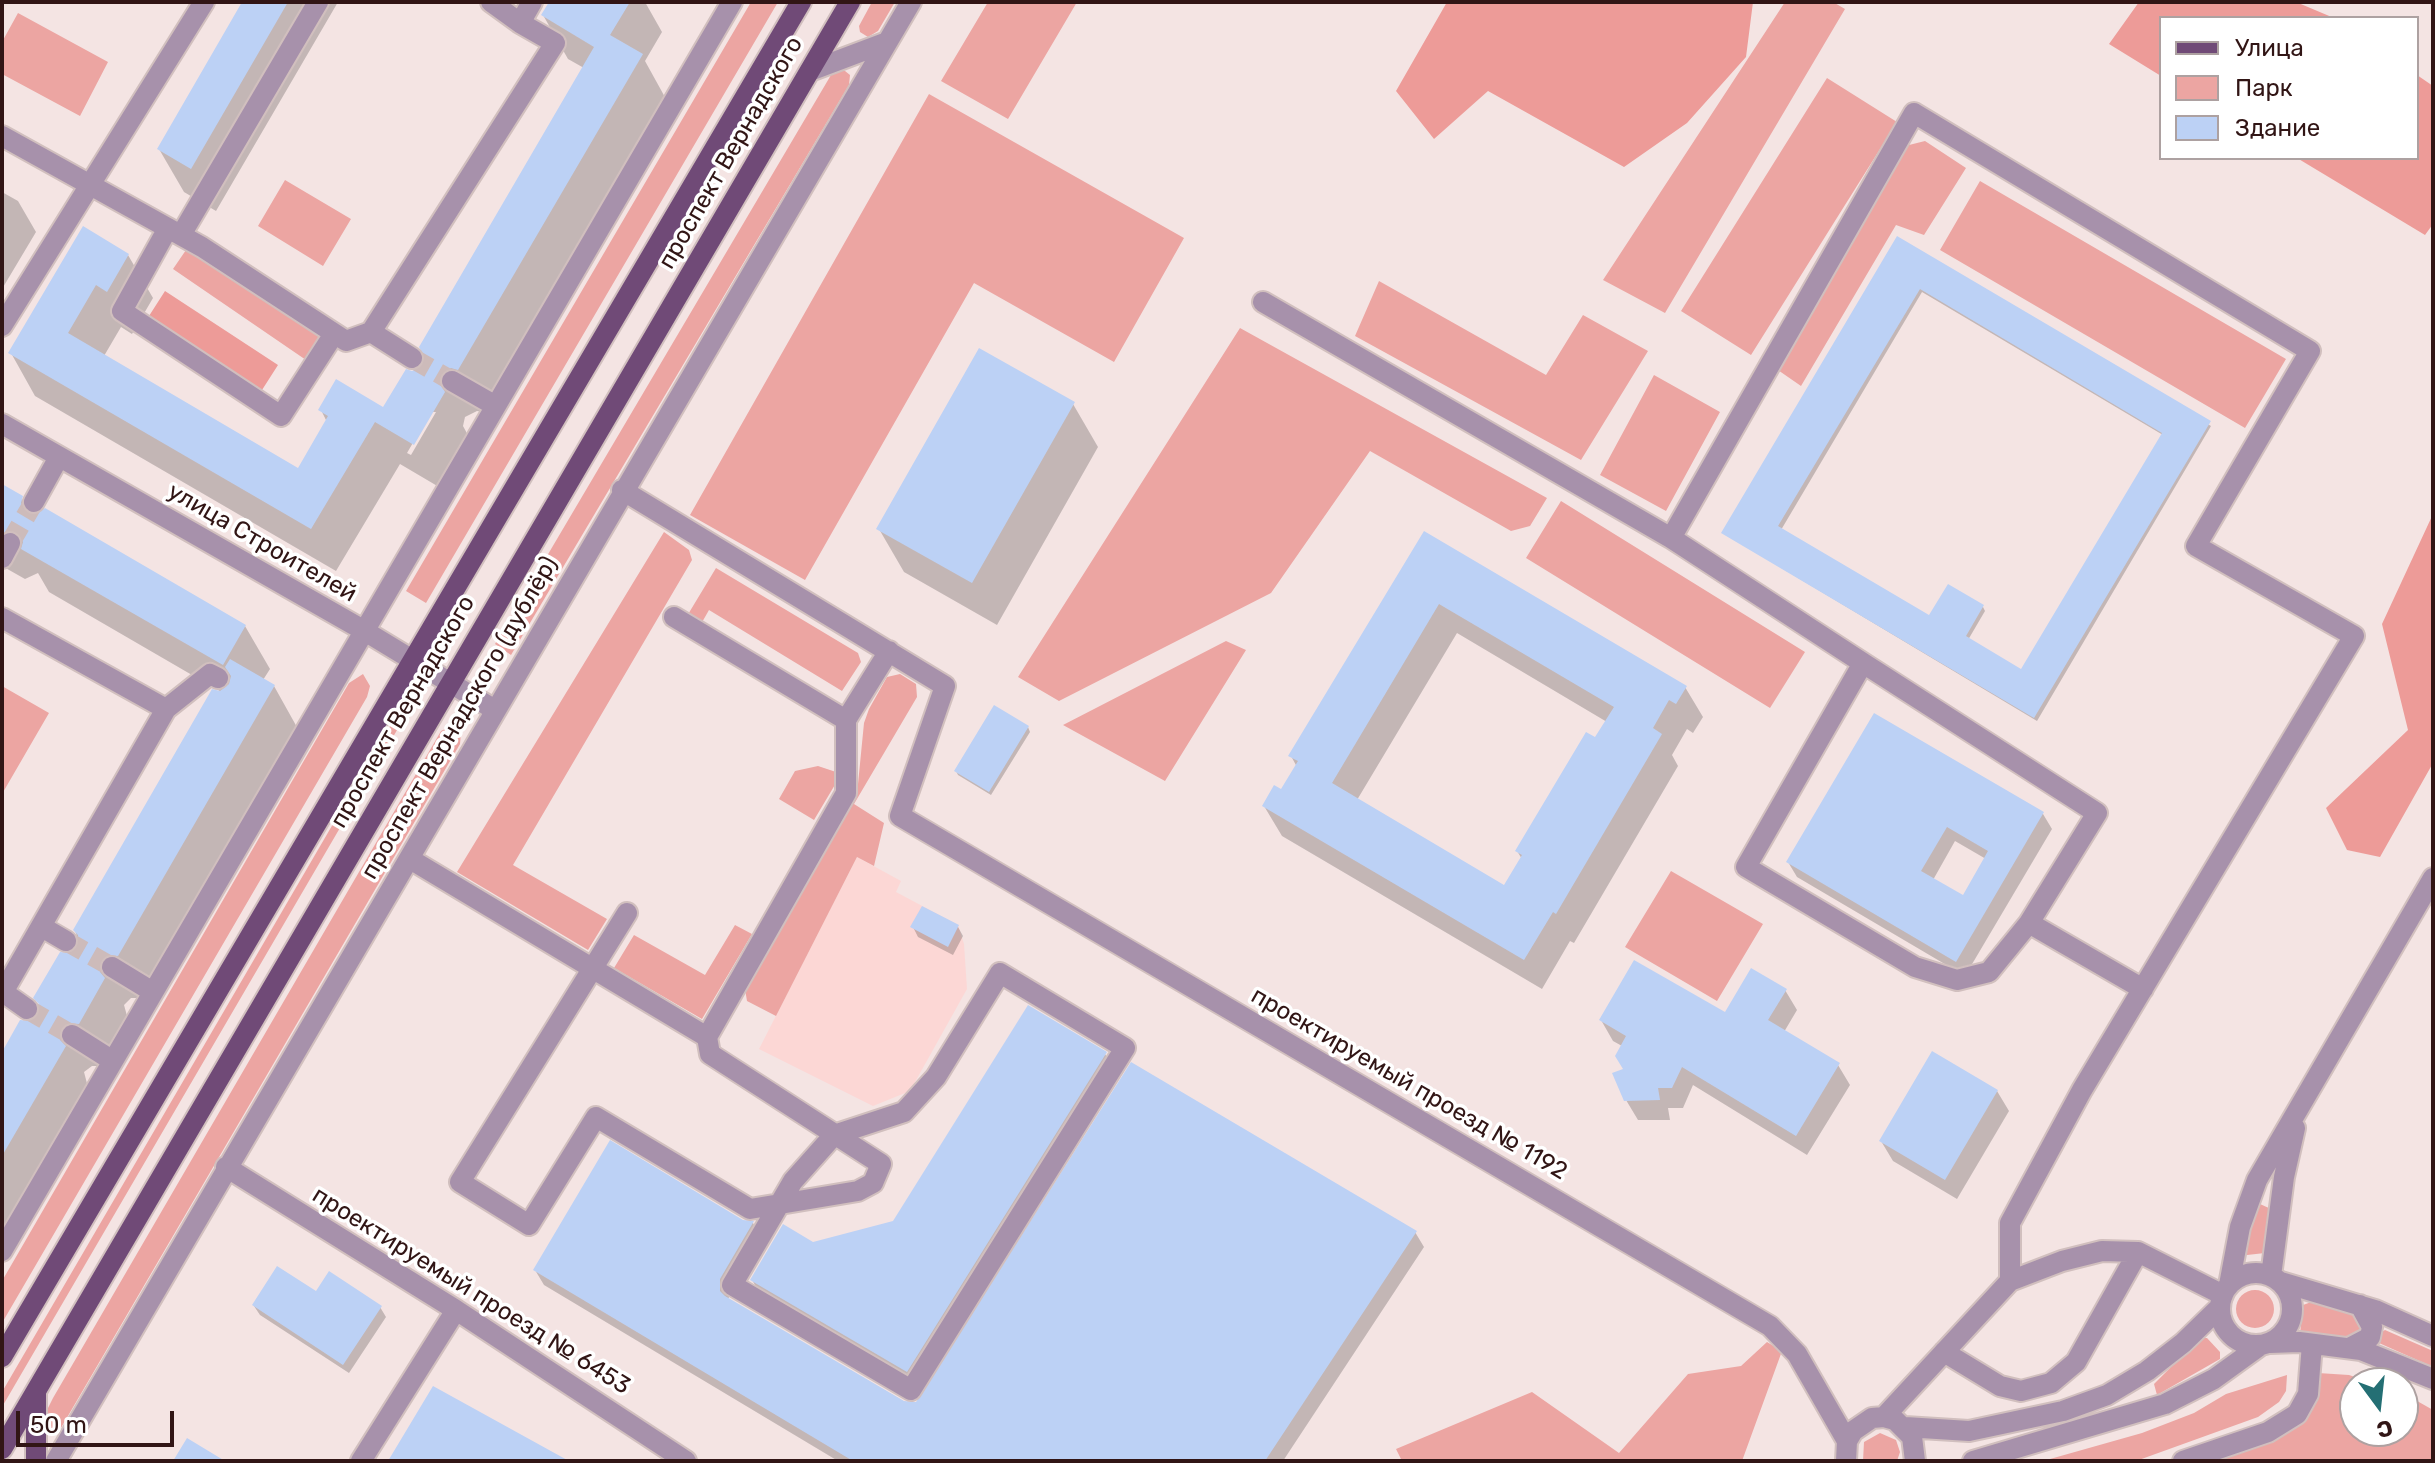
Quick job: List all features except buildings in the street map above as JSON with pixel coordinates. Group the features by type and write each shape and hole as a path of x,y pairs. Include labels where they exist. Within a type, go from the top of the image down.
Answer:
{"main road":[{"name":"проспект Вернадского","path":"2,1357 801,2"},
{"name":"проспект Вернадского","path":"2,1449 850,2"},
{"path":"36,1392 36,1461"}],"street":[{"path":"2,326 204,2"},
{"path":"318,2 175,232 122,311 281,416 334,334"},
{"path":"3,137 175,232 346,341 371,332 555,43 491,2"},
{"path":"520,23 532,2"},
{"path":"2,1251 732,2"},
{"name":"проспект Вернадского (дублёр)","path":"56,1461 226,1167 410,859 622,490 911,2"},
{"path":"810,71 887,42"},
{"path":"1671,538 1914,113 2310,351 2196,546 2354,636 2143,989 2010,1223 2010,1281"},
{"path":"1263,302 1671,538 2097,813 2029,923 1989,972 1957,980 1915,967 1746,867 1863,663"},
{"path":"371,332 412,358"},
{"path":"452,381 494,405"},
{"name":"улица Строителей","path":"2,424 363,630 495,710"},
{"path":"34,502 59,457"},
{"path":"622,490 889,651 846,720 846,793 707,1037 710,1054 881,1164 873,1183 858,1191 750,1209 596,1117 529,1225 460,1182 627,913"},
{"path":"674,617 846,720"},
{"path":"2,618 166,709"},
{"name":"проектируемый проезд № 1192","path":"889,651 945,686 900,816 1770,1326 1797,1354 1842,1454"},
{"path":"27,1009 3,993 166,709 210,674 218,678"},
{"path":"410,859 707,1037"},
{"path":"2433,878 2249,1197 2221,1317 2231,1335 2240,1341 2349,1348 2407,1366 2433,1379"},
{"path":"2029,923 2143,989"},
{"path":"42,927 66,941"},
{"path":"112,967 153,992"},
{"path":"1000,973 1125,1048 911,1390 732,1285 793,1181 834,1135 904,1112 936,1077 1000,973"},
{"path":"72,1035 113,1061"},
{"path":"1973,1461 2165,1404 2214,1379 2288,1327 2292,1316 2288,1292 2276,1279 2284,1177 2300,1109"},
{"name":"проектируемый проезд № 6453","path":"226,1167 456,1310 676,1458"},
{"path":"1842,1454 1861,1423 1884,1417 2010,1281 2102,1251 2138,1252 2224,1296"},
{"path":"1944,1352 2000,1386 2021,1391 2051,1383 2076,1362 2138,1252"},
{"path":"1884,1417 1905,1427 1969,1431 2063,1411 2107,1395 2183,1343 2224,1296 2249,1274 2276,1279 2360,1305 2433,1336"},
{"path":"2349,1348 2370,1337 2372,1327 2360,1305"},
{"path":"361,1461 456,1310"},
{"path":"2183,1461 2268,1432 2297,1414 2308,1394 2312,1344"},
{"path":"1905,1427 1912,1437 1915,1461"}],"shaded area":[{"path":"1447,2 1753,2 1746,57 1687,123 1624,167 1488,91 1434,139 1396,91"},
{"path":"2139,2 2296,2 2329,16 2159,16 2159,75 2109,44"},
{"path":"2419,76 2433,86 2433,224 2425,235 2300,160 2419,160"},
{"path":"165,291 278,365 262,390 149,316"},
{"path":"2433,514 2433,763 2380,857 2347,850 2326,808 2408,730 2382,624"},
{"path":"857,857 901,881 896,892 958,925 964,944 967,989 910,1091 873,1106 759,1049"}],"green space":[{"path":"751,2 778,2 426,603 406,591"},
{"path":"872,2 895,2 878,31 868,37 860,32 859,26"},
{"path":"988,2 1077,2 1008,119 941,81"},
{"path":"1785,2 1833,2 1845,9 1665,313 1603,280"},
{"path":"18,13 108,62 80,116 2,74 2,42"},
{"path":"838,71 850,75 849,85 511,655 495,644 831,75"},
{"path":"1827,78 1897,122 1751,355 1681,311"},
{"path":"929,94 1184,238 1114,362 974,283 805,580 690,515"},
{"path":"1925,141 1966,168 1924,235 1896,225 1801,386 1775,368 1905,146"},
{"path":"285,180 351,219 323,266 258,226"},
{"path":"1980,181 2286,359 2245,428 1940,250"},
{"path":"186,250 320,337 306,360 173,269"},
{"path":"1379,281 1546,375 1583,315 1648,351 1581,460 1355,336"},
{"path":"1240,328 1547,498 1530,526 1511,531 1370,451 1271,593 1059,701 1018,677"},
{"path":"1654,375 1720,412 1666,511 1600,475"},
{"path":"1561,501 1805,652 1770,708 1526,558"},
{"path":"664,532 689,550 692,560 513,865 607,919 588,950 457,872"},
{"path":"716,568 858,653 861,662 842,691 709,610 701,624 687,616"},
{"path":"1226,641 1246,650 1165,781 1063,725"},
{"path":"363,674 370,686 367,697 2,1323 2,1281 349,683"},
{"path":"900,674 916,684 917,697 854,804 884,823 874,866 857,857 776,1016 747,1001 745,989 850,806 858,784 864,723 869,709 887,677"},
{"path":"2,686 49,713 2,794"},
{"path":"407,697 414,701 2,1407 2,1392"},
{"path":"453,725 461,733 460,744 58,1433 45,1426 45,1414 53,1398 441,731"},
{"path":"818,766 836,772 836,783 814,820 779,799 795,771"},
{"path":"1671,871 1763,924 1717,1001 1625,947"},
{"path":"735,925 752,934 702,1019 614,968 634,935 705,975"},
{"path":"2260,1204 2271,1209 2265,1253 2247,1255 2244,1252 2248,1229"},
{"path":"2255,1290 2269,1295 2274,1309 2269,1323 2255,1328 2241,1323 2236,1309 2241,1295"},
{"path":"2314,1301 2357,1313 2364,1322 2360,1335 2345,1339 2300,1334 2303,1305"},
{"path":"2385,1330 2433,1351 2433,1367 2379,1343 2380,1333"},
{"path":"2200,1338 2207,1338 2220,1352 2220,1359 2157,1395 2154,1384"},
{"path":"1767,1342 1782,1351 1742,1461 1402,1461 1396,1449 1532,1392 1619,1453 1688,1374 1741,1366"},
{"path":"2318,1373 2339,1374 2339,1447 2419,1447 2419,1402 2433,1410 2433,1461 2199,1461 2275,1435"},
{"path":"2287,1375 2286,1391 2279,1402 2258,1417 2136,1461 2043,1461 2142,1433 2194,1413 2226,1394"},
{"path":"1880,1433 1896,1440 1900,1452 1897,1461 1863,1461 1864,1442"}],"tunnel":[{"path":"412,358 452,381"},
{"path":"10,543 34,502"},
{"path":"66,941 112,967"},
{"path":"27,1009 72,1035"}]}
